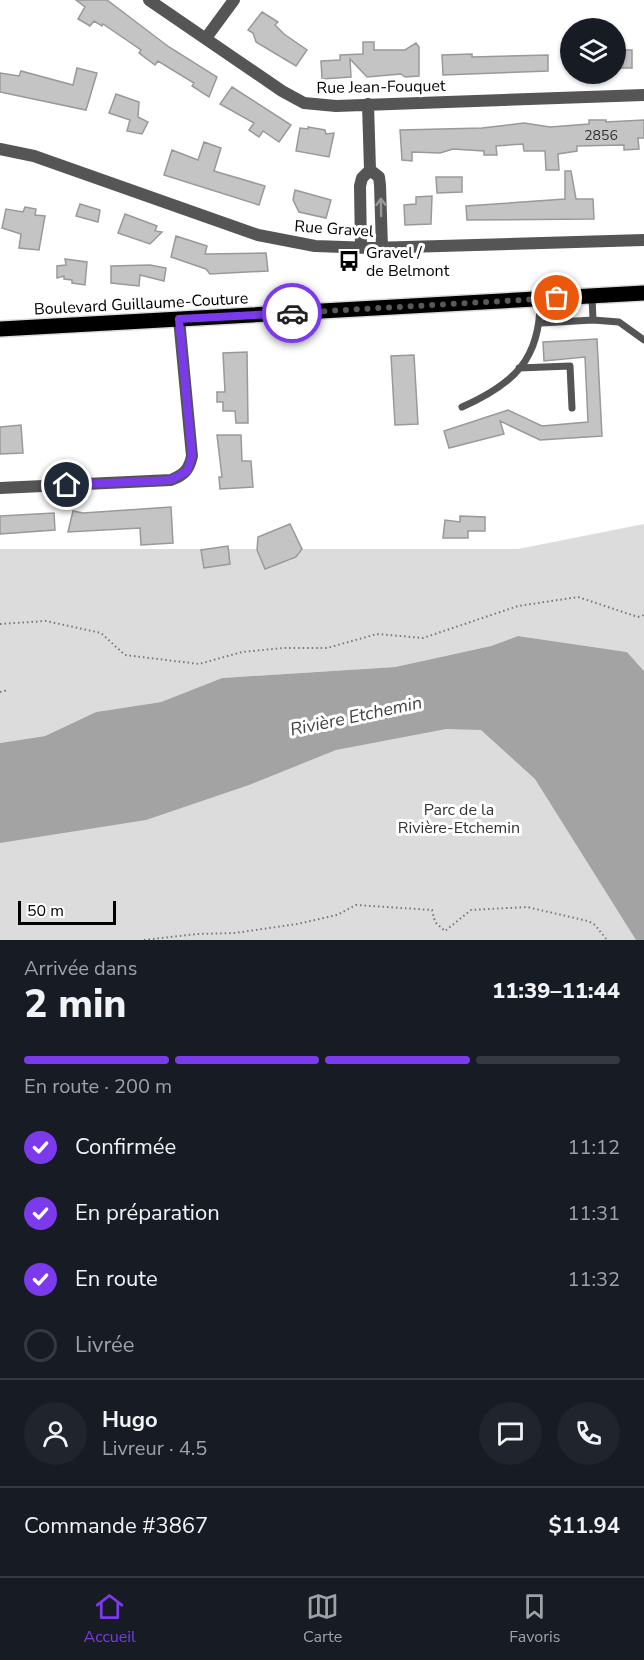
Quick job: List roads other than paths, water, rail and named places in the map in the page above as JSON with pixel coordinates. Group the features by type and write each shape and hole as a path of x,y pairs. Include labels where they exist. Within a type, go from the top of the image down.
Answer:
{"main road":[{"name":"Boulevard Guillaume-Couture","path":"0,329 644,293"}],"street":[{"name":"Rue Jean-Fouquet","path":"149,0 282,91 304,103 336,106 644,95"},
{"path":"206,38 234,0"},
{"path":"361,248 360,186 362,178 370,170 368,104"},
{"name":"Rue Gravel","path":"0,149 34,156 258,235 315,246 382,248 644,240"},
{"path":"370,170 378,177 380,185 382,248"},
{"path":"0,488 171,480 183,475 190,465 192,456 179,319"}],"lane":[{"path":"592,296 593,320"},
{"path":"462,407 492,394 519,368 537,337 541,323 540,299"},
{"path":"541,323 593,320 619,322 644,340"},
{"path":"519,368 570,366 572,408"}],"water":[{"name":"Rivière Etchemin","path":"518,636 627,652 644,671 644,940 636,940 535,779 481,730 446,729 336,750 249,785 146,820 0,843 0,743 45,736 96,712 161,702 222,678 395,667 491,646"}],"place":[{"name":"Gravel / de Belmont","path":"349,261"}],"park label":[{"name":"Parc de la Rivière-Etchemin","path":"459,818"}]}
